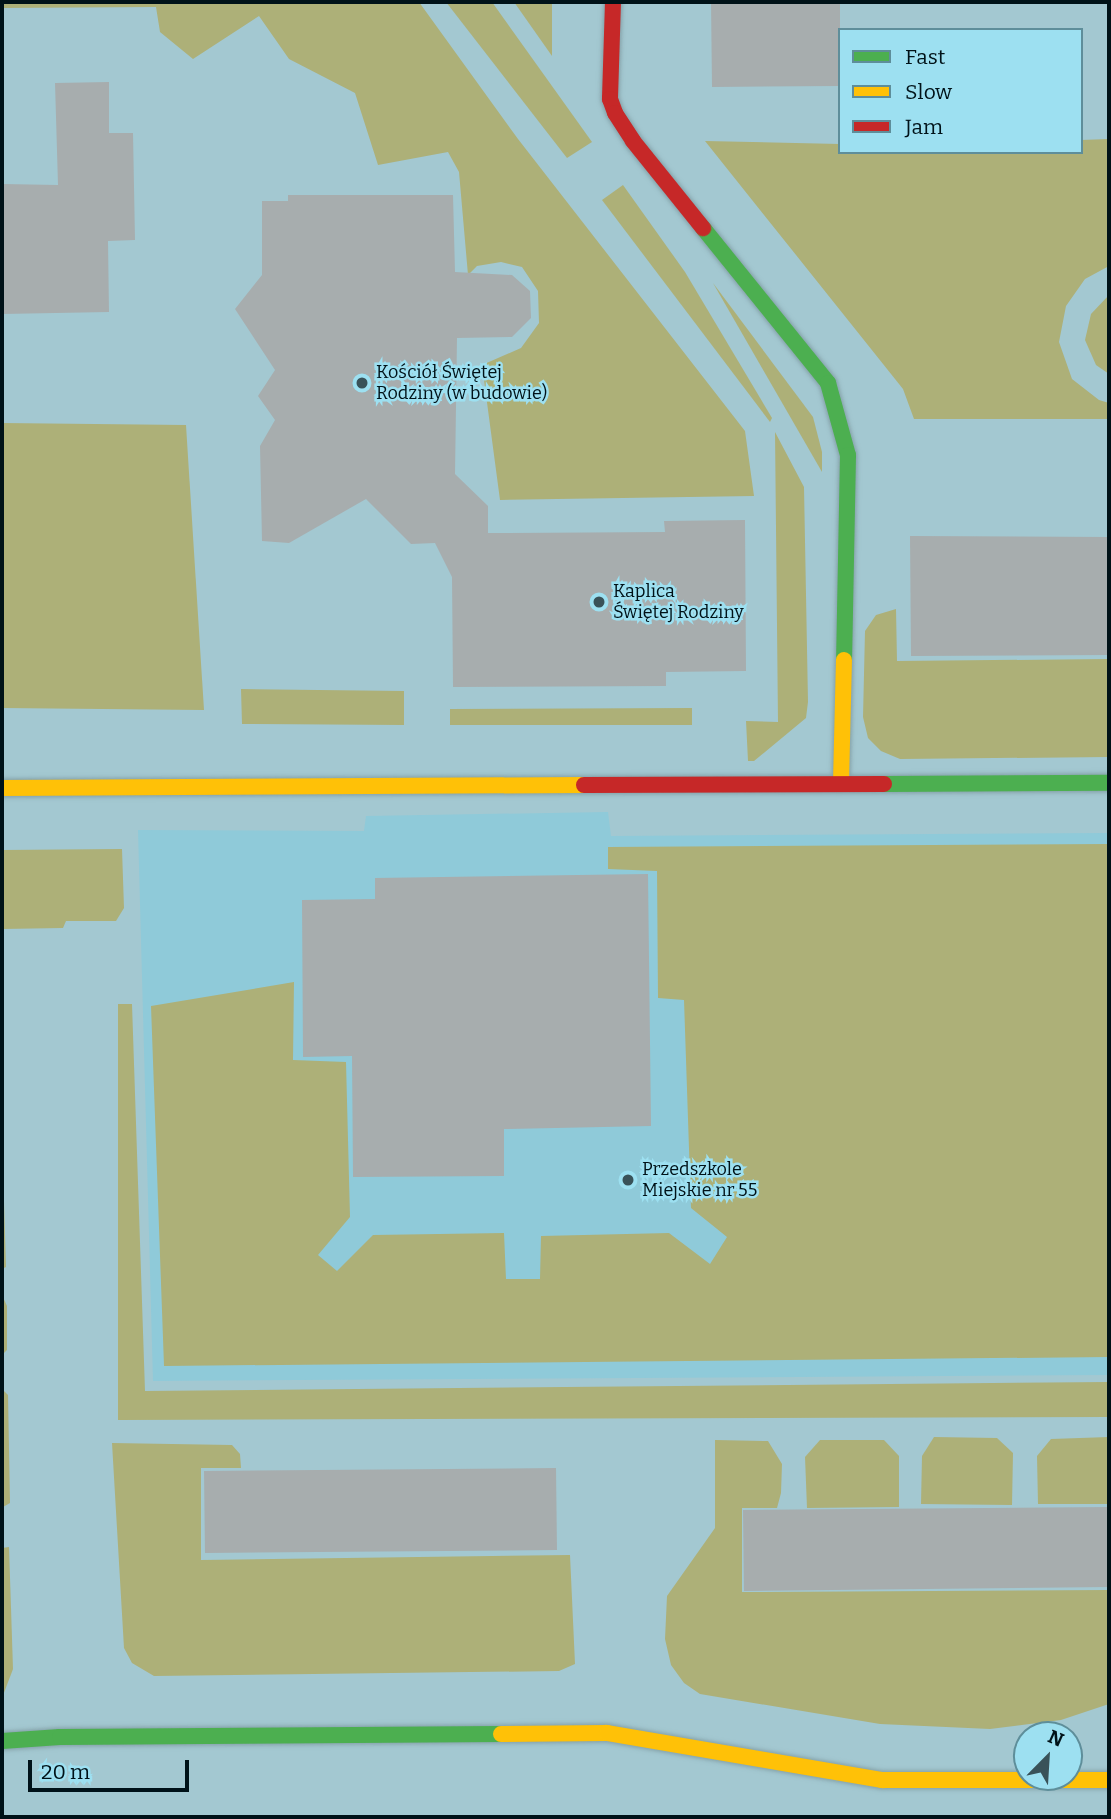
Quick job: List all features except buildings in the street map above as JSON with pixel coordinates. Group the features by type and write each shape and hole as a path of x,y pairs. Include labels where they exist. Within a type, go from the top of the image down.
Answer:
{"street":[{"path":"613,2 610,99 614,113 633,141 828,383 848,455 841,782"},
{"path":"2,788 1109,782"},
{"path":"2,1741 60,1737 607,1733 882,1780 1109,1780"}],"shaded area":[{"name":"Przedszkole Miejskie nr 55","path":"608,812 611,836 1109,833 1109,1375 153,1381 138,830 364,831 366,816"}],"green space":[{"path":"2,2 419,2 518,139 745,431 754,496 500,500 482,365 521,348 539,323 538,291 522,267 501,262 477,266 468,275 459,172 448,152 378,165 355,93 289,59 259,16 193,59 160,32 156,7 2,8"},
{"path":"446,2 492,2 592,142 567,158"},
{"path":"514,2 552,2 552,56"},
{"path":"1109,139 1109,266 1085,279 1066,306 1059,342 1072,379 1099,400 1109,403 1109,419 914,419 903,389 705,141 838,144 838,154 1083,154 1083,140"},
{"path":"623,185 685,272 772,418 770,422 602,200"},
{"path":"713,283 813,417 822,452 822,472"},
{"path":"1109,295 1109,374 1096,365 1085,340 1091,314"},
{"path":"2,423 186,425 204,710 2,708"},
{"path":"775,432 804,487 808,702 806,718 754,761 748,761 746,721 778,722"},
{"path":"896,609 897,661 1109,659 1109,757 900,759 881,751 868,738 863,717 865,631 876,615"},
{"path":"241,689 404,691 404,725 242,724"},
{"path":"692,708 692,725 450,725 450,709"},
{"name":"Przedszkole Miejskie nr 55","path":"1109,844 1109,1357 164,1366 151,1006 294,982 293,1060 346,1062 350,1217 318,1255 337,1271 373,1235 504,1233 506,1279 540,1279 541,1236 669,1233 710,1264 727,1237 691,1208 684,1000 658,998 657,871 608,869 608,847"},
{"path":"122,849 124,908 116,921 66,921 63,928 2,929 2,850"},
{"path":"118,1004 132,1004 145,1391 1109,1382 1109,1417 118,1420"},
{"path":"2,1135 6,1267 2,1269"},
{"path":"2,1295 7,1306 7,1350 4,1353"},
{"path":"2,1389 8,1395 10,1503 3,1507"},
{"path":"934,1437 997,1438 1013,1453 1012,1505 921,1504 922,1456"},
{"path":"1109,1437 1109,1504 1038,1504 1037,1456 1051,1439"},
{"path":"715,1440 768,1441 782,1464 781,1493 777,1508 742,1508 742,1592 1109,1590 1109,1704 1061,1720 1013,1721 1013,1726 990,1729 880,1724 700,1694 684,1683 671,1665 665,1639 667,1596 715,1528"},
{"path":"820,1440 884,1440 899,1456 899,1507 807,1508 805,1457"},
{"path":"112,1443 232,1445 240,1454 241,1468 201,1468 201,1560 570,1555 575,1664 559,1671 154,1676 132,1663 124,1648"},
{"path":"9,1547 13,1669 2,1698 2,1548"}],"traffic: fast":[{"path":"703,228 828,383 848,455 844,660"},
{"path":"884,784 1109,783"},
{"path":"2,1741 60,1737 501,1734"}],"traffic: slow":[{"path":"841,782 844,660"},
{"path":"2,788 584,785"},
{"path":"501,1734 607,1733 882,1780 1109,1780"}],"traffic: jam":[{"path":"613,2 610,99 615,113 633,141 703,228"},
{"path":"584,785 884,784"}],"place":[{"name":"Kościół Świętej Rodziny (w budowie)","path":"362,383"},
{"name":"Kaplica Świętej Rodziny","path":"599,602"},
{"name":"Przedszkole Miejskie nr 55","path":"628,1180"}]}
